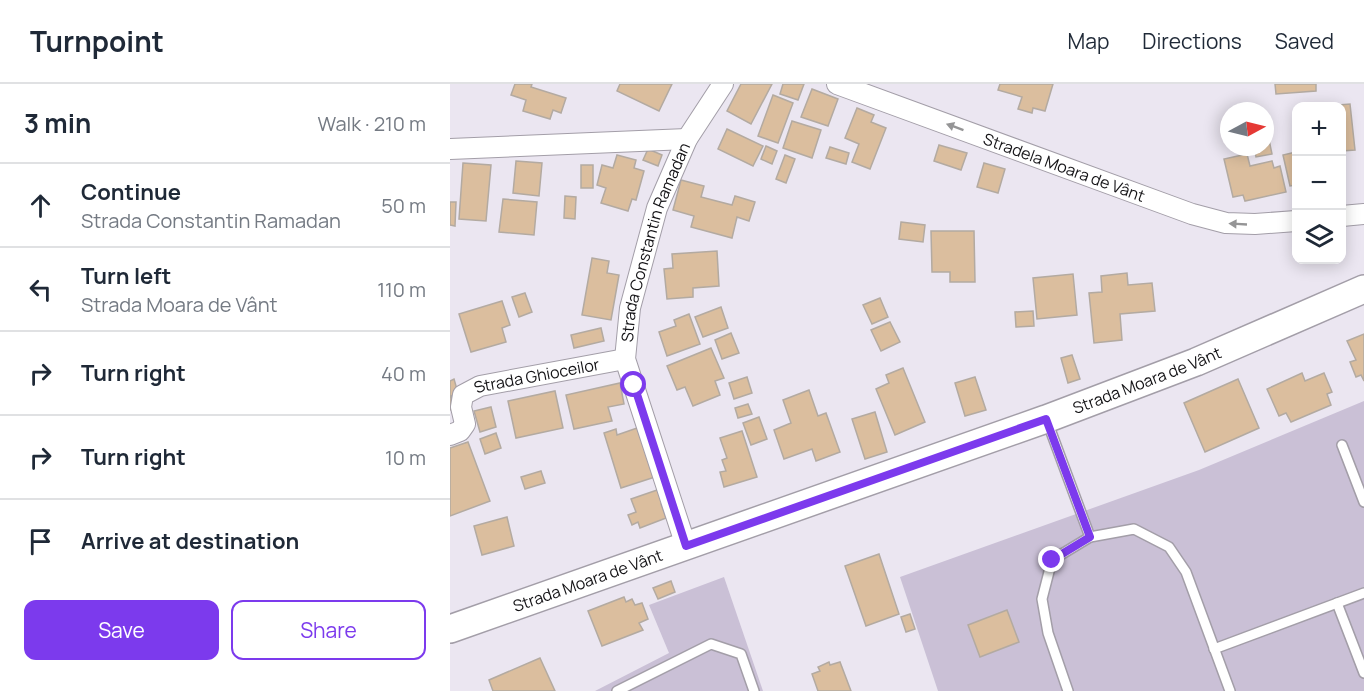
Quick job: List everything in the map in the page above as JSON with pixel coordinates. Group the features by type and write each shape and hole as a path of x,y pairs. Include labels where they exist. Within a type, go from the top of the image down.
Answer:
{"main road":[{"name":"Strada Moara de Vânt","path":"450,629 1046,419 1196,362 1364,289"}],"street":[{"name":"Strada Constantin Ramadan","path":"686,546 624,359 630,308 657,208 687,139 723,84"},
{"name":"Stradela Moara de Vânt","path":"837,84 1192,214 1226,223 1292,221"},
{"path":"450,149 687,139"},
{"path":"1346,216 1364,214"},
{"name":"Strada Ghioceilor","path":"450,435 460,431 465,424 461,407 463,395 480,386 624,359"}],"lane":[{"path":"1046,419 1090,537"},
{"path":"1342,445 1364,502"},
{"path":"1068,691 1048,633 1042,599 1052,560 1090,537 1134,529 1169,547 1186,572 1230,691"},
{"path":"1214,649 1364,593"},
{"path":"1337,603 1364,673"},
{"path":"617,691 711,644 741,654 754,691"}],"shaded area":[{"path":"1364,401 1364,691 938,691 900,577 1199,470"},
{"path":"724,577 763,691 595,691 669,653 649,605"}],"building":[{"path":"515,84 532,84 531,87 566,98 561,113 553,110 550,119 523,111 526,100 511,95"},
{"path":"620,84 672,84 659,111 617,91"},
{"path":"741,84 772,84 751,124 727,111"},
{"path":"783,84 804,84 798,100 780,94"},
{"path":"1000,84 1053,84 1045,111 1033,108 1032,113 1018,109 1022,97 998,90"},
{"path":"1275,84 1316,84 1316,91 1276,94"},
{"path":"812,89 838,99 828,126 801,117"},
{"path":"773,95 793,103 778,143 758,136"},
{"path":"1346,104 1350,104 1355,150 1346,151"},
{"path":"857,108 874,115 871,122 886,128 870,169 852,162 859,144 845,138"},
{"path":"792,121 821,130 812,158 783,148"},
{"path":"727,129 763,146 753,166 718,149"},
{"path":"939,145 967,153 961,170 934,161"},
{"path":"766,146 777,151 772,164 761,159"},
{"path":"830,147 849,153 846,164 826,158"},
{"path":"648,149 662,155 658,166 643,160"},
{"path":"1292,153 1292,186 1290,186 1283,155"},
{"path":"617,155 636,160 634,168 644,171 636,200 632,199 628,211 601,203 606,188 597,185 602,165 613,168"},
{"path":"785,155 795,159 786,183 776,179"},
{"path":"1248,156 1250,166 1272,161 1274,168 1280,166 1286,192 1245,201 1243,195 1233,197 1224,159"},
{"path":"516,161 542,163 539,196 513,193"},
{"path":"463,163 491,165 486,221 459,219"},
{"path":"984,163 1005,169 998,193 977,187"},
{"path":"581,165 593,165 593,188 581,188"},
{"path":"681,180 704,186 701,197 732,205 735,196 755,202 749,221 737,217 732,238 691,227 694,216 673,210"},
{"path":"565,196 576,197 575,219 564,218"},
{"path":"503,199 537,202 534,235 499,232"},
{"path":"450,202 456,202 455,226 450,225"},
{"path":"901,222 925,225 923,242 899,239"},
{"path":"931,231 974,231 975,282 950,282 950,272 932,272"},
{"path":"717,251 719,286 693,288 693,297 667,299 664,269 673,268 672,254"},
{"path":"592,258 609,261 607,273 619,275 611,320 582,315"},
{"path":"1127,273 1128,285 1152,283 1155,311 1120,314 1122,340 1094,343 1089,293 1102,292 1101,276"},
{"path":"1073,274 1077,315 1037,319 1033,278"},
{"path":"525,293 532,312 519,317 512,297"},
{"path":"880,298 888,317 872,324 863,305"},
{"path":"502,301 510,325 502,328 506,342 471,352 459,314"},
{"path":"721,307 728,328 703,337 695,317"},
{"path":"1033,311 1034,326 1016,327 1015,312"},
{"path":"689,314 700,344 667,356 659,332 676,326 674,320"},
{"path":"890,322 900,342 881,351 871,330"},
{"path":"601,328 604,341 574,348 571,335"},
{"path":"731,333 739,353 722,359 715,340"},
{"path":"1364,334 1364,381 1361,375 1356,377 1350,362 1356,360 1347,341"},
{"path":"711,348 724,378 715,381 720,395 693,406 685,387 677,390 667,366"},
{"path":"1072,355 1080,379 1068,383 1061,358"},
{"path":"903,368 925,422 895,435 876,389 889,383 886,375"},
{"path":"1302,373 1305,381 1324,373 1332,392 1327,394 1331,405 1291,422 1286,413 1279,416 1267,389"},
{"path":"747,377 752,393 734,399 729,383"},
{"path":"975,377 986,410 965,416 955,383"},
{"path":"454,379 458,393 451,396 455,408 450,410 450,381"},
{"path":"1238,379 1259,428 1205,452 1184,403"},
{"path":"620,383 624,404 608,407 612,421 574,429 566,395"},
{"path":"809,390 818,416 826,413 840,452 816,461 812,449 784,459 774,430 791,423 783,400"},
{"path":"555,391 563,428 516,438 508,401"},
{"path":"748,404 752,414 738,418 735,408"},
{"path":"491,407 496,427 480,432 474,411"},
{"path":"875,412 887,452 865,459 852,419"},
{"path":"759,417 767,439 751,445 743,423"},
{"path":"640,427 655,477 621,488 604,433 616,429 617,435"},
{"path":"742,431 757,477 724,487 720,472 726,471 722,460 727,458 720,438"},
{"path":"496,433 501,448 485,454 480,439"},
{"path":"468,442 490,501 450,516 450,448"},
{"path":"541,471 545,483 525,489 521,477"},
{"path":"663,488 668,501 661,504 666,518 640,528 638,522 632,525 628,515 636,512 631,499"},
{"path":"507,517 514,546 482,555 474,526"},
{"path":"879,554 899,614 866,626 845,566"},
{"path":"671,581 675,592 658,599 653,588"},
{"path":"624,597 626,602 632,599 635,605 642,603 648,619 639,623 643,630 602,646 588,611"},
{"path":"1007,610 1019,642 980,657 968,625"},
{"path":"910,614 915,629 906,632 901,617"},
{"path":"540,658 555,691 493,691 489,680"},
{"path":"829,662 830,665 840,662 851,691 818,691 812,674 820,671 818,667"}],"route":[{"path":"634,385 686,546 1046,419 1090,537 1052,560"}]}
